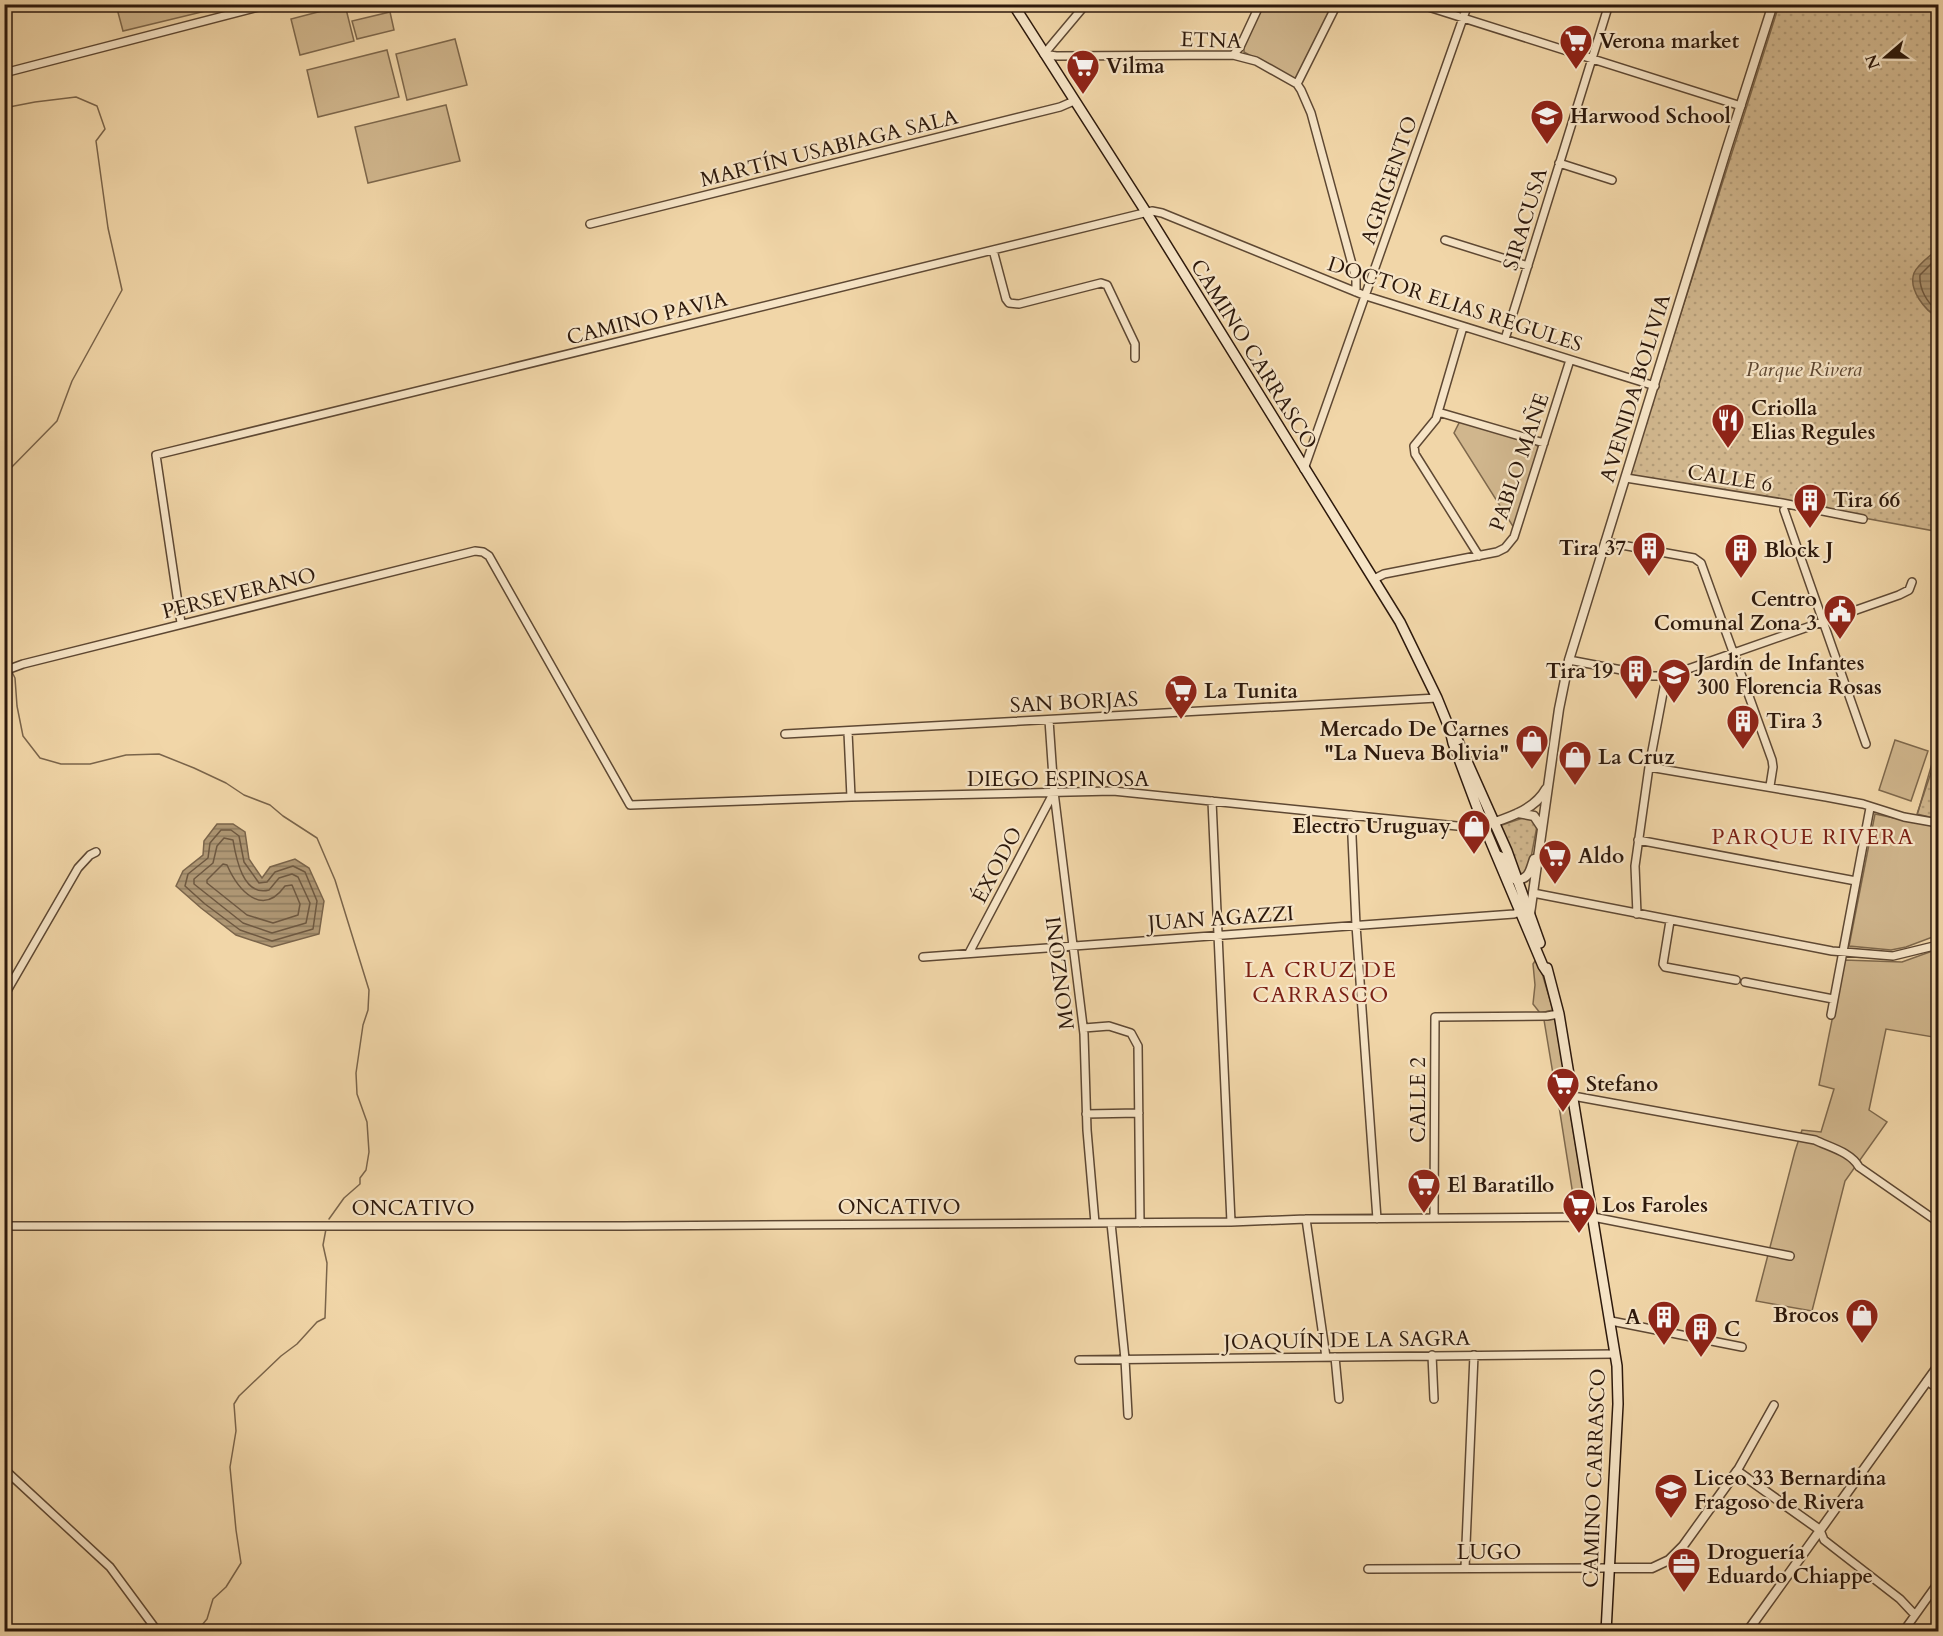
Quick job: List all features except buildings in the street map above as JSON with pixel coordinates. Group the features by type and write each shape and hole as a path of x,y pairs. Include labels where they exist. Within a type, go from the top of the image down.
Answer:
{"main road":[{"name":"CAMINO CARRASCO","path":"1013,4 1374,579 1414,648 1489,824 1518,880 1525,913 1547,972 1559,1014 1615,1354 1618,1404 1606,1632"},
{"name":"CAMINO CARRASCO","path":"1489,824 1497,855 1525,913"}],"street":[{"path":"4,73 270,4"},
{"path":"1044,54 1086,4"},
{"path":"1233,55 1240,47 1260,4"},
{"path":"1337,4 1297,84 1311,112 1356,279 1356,292"},
{"path":"1419,4 1741,106"},
{"name":"AGRIGENTO","path":"1304,469 1468,4"},
{"name":"SIRACUSA","path":"1505,339 1610,4"},
{"name":"AVENIDA BOLIVIA","path":"1525,913 1533,894 1560,701 1569,660 1773,4"},
{"name":"ETNA","path":"1044,54 1056,56 1233,55 1256,61 1297,84"},
{"name":"MARTÍN USABIAGA SALA","path":"590,224 1060,107 1074,101"},
{"path":"1559,163 1612,180"},
{"name":"DOCTOR ELIAS REGULES","path":"1146,213 1162,213 1366,296 1655,386"},
{"name":"CAMINO PAVIA","path":"181,624 156,455 1146,213"},
{"path":"1445,240 1528,266"},
{"path":"993,250 1006,299 1010,303 1018,304 1101,283 1107,285 1135,344 1135,358"},
{"path":"1463,327 1436,419 1415,442 1414,451 1479,556"},
{"name":"PABLO MAÑE","path":"1374,579 1384,574 1497,552 1514,537 1570,360"},
{"path":"1438,412 1544,443"},
{"name":"CALLE 6","path":"1626,478 1782,503 1863,519"},
{"path":"1784,510 1866,744"},
{"path":"1605,542 1697,559 1703,566 1772,760 1770,786"},
{"name":"PERSEVERANO","path":"4,671 181,624 464,554 483,552 489,556 630,805"},
{"path":"1569,660 1666,677 1899,595 1909,590 1912,582"},
{"path":"1637,914 1635,866 1638,840 1666,677"},
{"name":"SAN BORJAS","path":"785,734 1437,698"},
{"name":"MONZONI","path":"1049,720 1054,792 1084,1028 1086,1114 1095,1223"},
{"path":"848,732 851,797"},
{"path":"1649,767 1770,786 1863,804 1904,817 1938,823"},
{"path":"1489,824 1537,802 1548,786"},
{"name":"DIEGO ESPINOSA","path":"630,805 1113,791 1477,828 1489,824"},
{"name":"ÉXODO","path":"969,953 1054,792"},
{"path":"1212,801 1230,1222"},
{"path":"1831,1016 1870,808"},
{"path":"1517,813 1534,816 1542,829"},
{"path":"1351,815 1356,925 1377,1219"},
{"path":"1638,840 1857,881"},
{"path":"4,996 78,868 96,852"},
{"name":"AVENIDA BOLIVIA","path":"1518,880 1528,875 1539,853"},
{"name":"CAMINO CARRASCO","path":"1497,855 1502,857 1512,878 1518,880"},
{"path":"1533,894 1843,952 1893,957 1938,945"},
{"name":"JUAN AGAZZI","path":"923,957 1525,913"},
{"path":"1671,921 1663,964 1665,967 1736,980"},
{"path":"1745,982 1833,999"},
{"name":"CALLE 2","path":"1434,1218 1435,1017 1559,1014"},
{"path":"1084,1028 1109,1026 1131,1033 1138,1046 1140,1222"},
{"path":"1573,1096 1798,1136 1822,1143 1857,1162 1859,1167 1938,1222"},
{"path":"1086,1114 1139,1113"},
{"name":"ONCATIVO","path":"4,1226 624,1226 1593,1217 1790,1256"},
{"path":"1306,1219 1326,1357"},
{"path":"1111,1223 1125,1359 1128,1415"},
{"path":"1611,1322 1742,1347"},
{"name":"JOAQUÍN DE LA SAGRA","path":"1079,1360 1615,1354"},
{"path":"1432,1355 1434,1399"},
{"path":"1465,1568 1474,1355"},
{"path":"1335,1357 1339,1399"},
{"path":"1747,1632 1938,1366"},
{"path":"1928,1381 1938,1389"},
{"path":"1610,1568 1652,1568 1669,1560 1683,1546 1737,1471 1774,1405"},
{"path":"4,1469 110,1567 158,1632"},
{"path":"1737,1471 1820,1530 1824,1540 1900,1599 1915,1615"},
{"name":"LUGO","path":"1368,1569 1610,1568"},
{"path":"1903,1632 1938,1582"}],"green space":[{"path":"116,5 209,5 210,10 123,31"},
{"path":"345,5 354,41 300,55 291,19"},
{"path":"1263,5 1334,5 1297,78 1290,78 1244,52 1244,44"},
{"name":"Parque Rivera","path":"1779,5 1938,5 1938,571 1934,531 1630,473"},
{"path":"390,12 394,30 357,39 352,21"},
{"path":"455,39 467,85 407,100 396,54"},
{"path":"387,50 399,97 318,117 307,70"},
{"path":"446,105 460,161 368,183 355,127"},
{"path":"1460,421 1537,445 1539,451 1514,528 1454,433"},
{"path":"1895,740 1928,751 1911,801 1879,790"},
{"name":"Parque Rivera","path":"1938,752 1938,819 1917,814"},
{"path":"1875,814 1938,827 1938,935 1891,950 1849,946"},
{"path":"1529,816 1537,826 1528,871 1520,876 1499,826"},
{"path":"1938,949 1938,1004 1933,1037 1886,1029 1869,1110 1887,1122 1845,1181 1812,1311 1756,1301 1802,1130 1821,1132 1834,1089 1819,1085 1844,960 1902,962"},
{"path":"1535,961 1539,963 1553,1010 1540,1013 1533,1004 1535,985 1533,964"},
{"path":"1555,1019 1567,1091 1556,1092 1544,1020"},
{"path":"1568,1099 1586,1207 1585,1212 1576,1214 1558,1100"}],"water":[{"path":"1938,249 1938,317 1919,299 1913,286 1913,279 1918,266"},
{"path":"217,824 233,824 245,832 249,859 262,878 270,867 295,859 309,868 324,901 319,934 272,947 236,935 176,886 183,871 203,855 204,841"}],"waterway":[{"path":"4,108 76,97 97,106 105,129 96,141 108,228 122,290 72,381 57,421 4,475"},
{"path":"4,657 9,665"},
{"path":"11,670 15,678 17,706 23,736 40,758 61,764 90,764 126,755 159,754 194,768 226,783 244,795 270,805 317,838 335,880 369,990 368,1010 363,1025 356,1073 357,1094 367,1122 369,1152 366,1170 360,1178 360,1184 344,1198 329,1219"},
{"path":"1918,812 1935,753 1938,713"},
{"path":"203,1632 202,1625 207,1619 213,1599 226,1587 241,1563 230,1467 236,1431 234,1404 239,1396 281,1356 297,1344 317,1322 325,1318 327,1263 323,1245 326,1229"}],"place":[{"name":"Verona market","path":"1576,70"},
{"name":"Vilma","path":"1083,95"},
{"name":"Harwood School","path":"1547,145"},
{"name":"Criolla Elias Regules","path":"1728,449"},
{"name":"Tira 66","path":"1810,529"},
{"name":"Tira 37","path":"1649,577"},
{"name":"Block J","path":"1741,579"},
{"name":"Centro Comunal Zona 3","path":"1840,640"},
{"name":"Tira 19","path":"1636,700"},
{"name":"Jardin de Infantes 300 Florencia Rosas","path":"1674,704"},
{"name":"La Tunita","path":"1181,720"},
{"name":"Tira 3","path":"1743,750"},
{"name":"Mercado De Carnes \"La Nueva Bolivia\"","path":"1532,770"},
{"name":"La Cruz","path":"1575,786"},
{"name":"Electro Uruguay","path":"1474,855"},
{"name":"Aldo","path":"1555,885"},
{"name":"Stefano","path":"1563,1113"},
{"name":"El Baratillo","path":"1424,1214"},
{"name":"Los Faroles","path":"1579,1234"},
{"name":"Brocos","path":"1862,1344"},
{"name":"A","path":"1664,1346"},
{"name":"C","path":"1701,1358"},
{"name":"Liceo 33 Bernardina Fragoso de Rivera","path":"1671,1519"},
{"name":"Droguería Eduardo Chiappe","path":"1684,1593"}],"district":[{"name":"PARQUE RIVERA","path":"1813,836"},
{"name":"LA CRUZ DE CARRASCO","path":"1321,982"}]}
